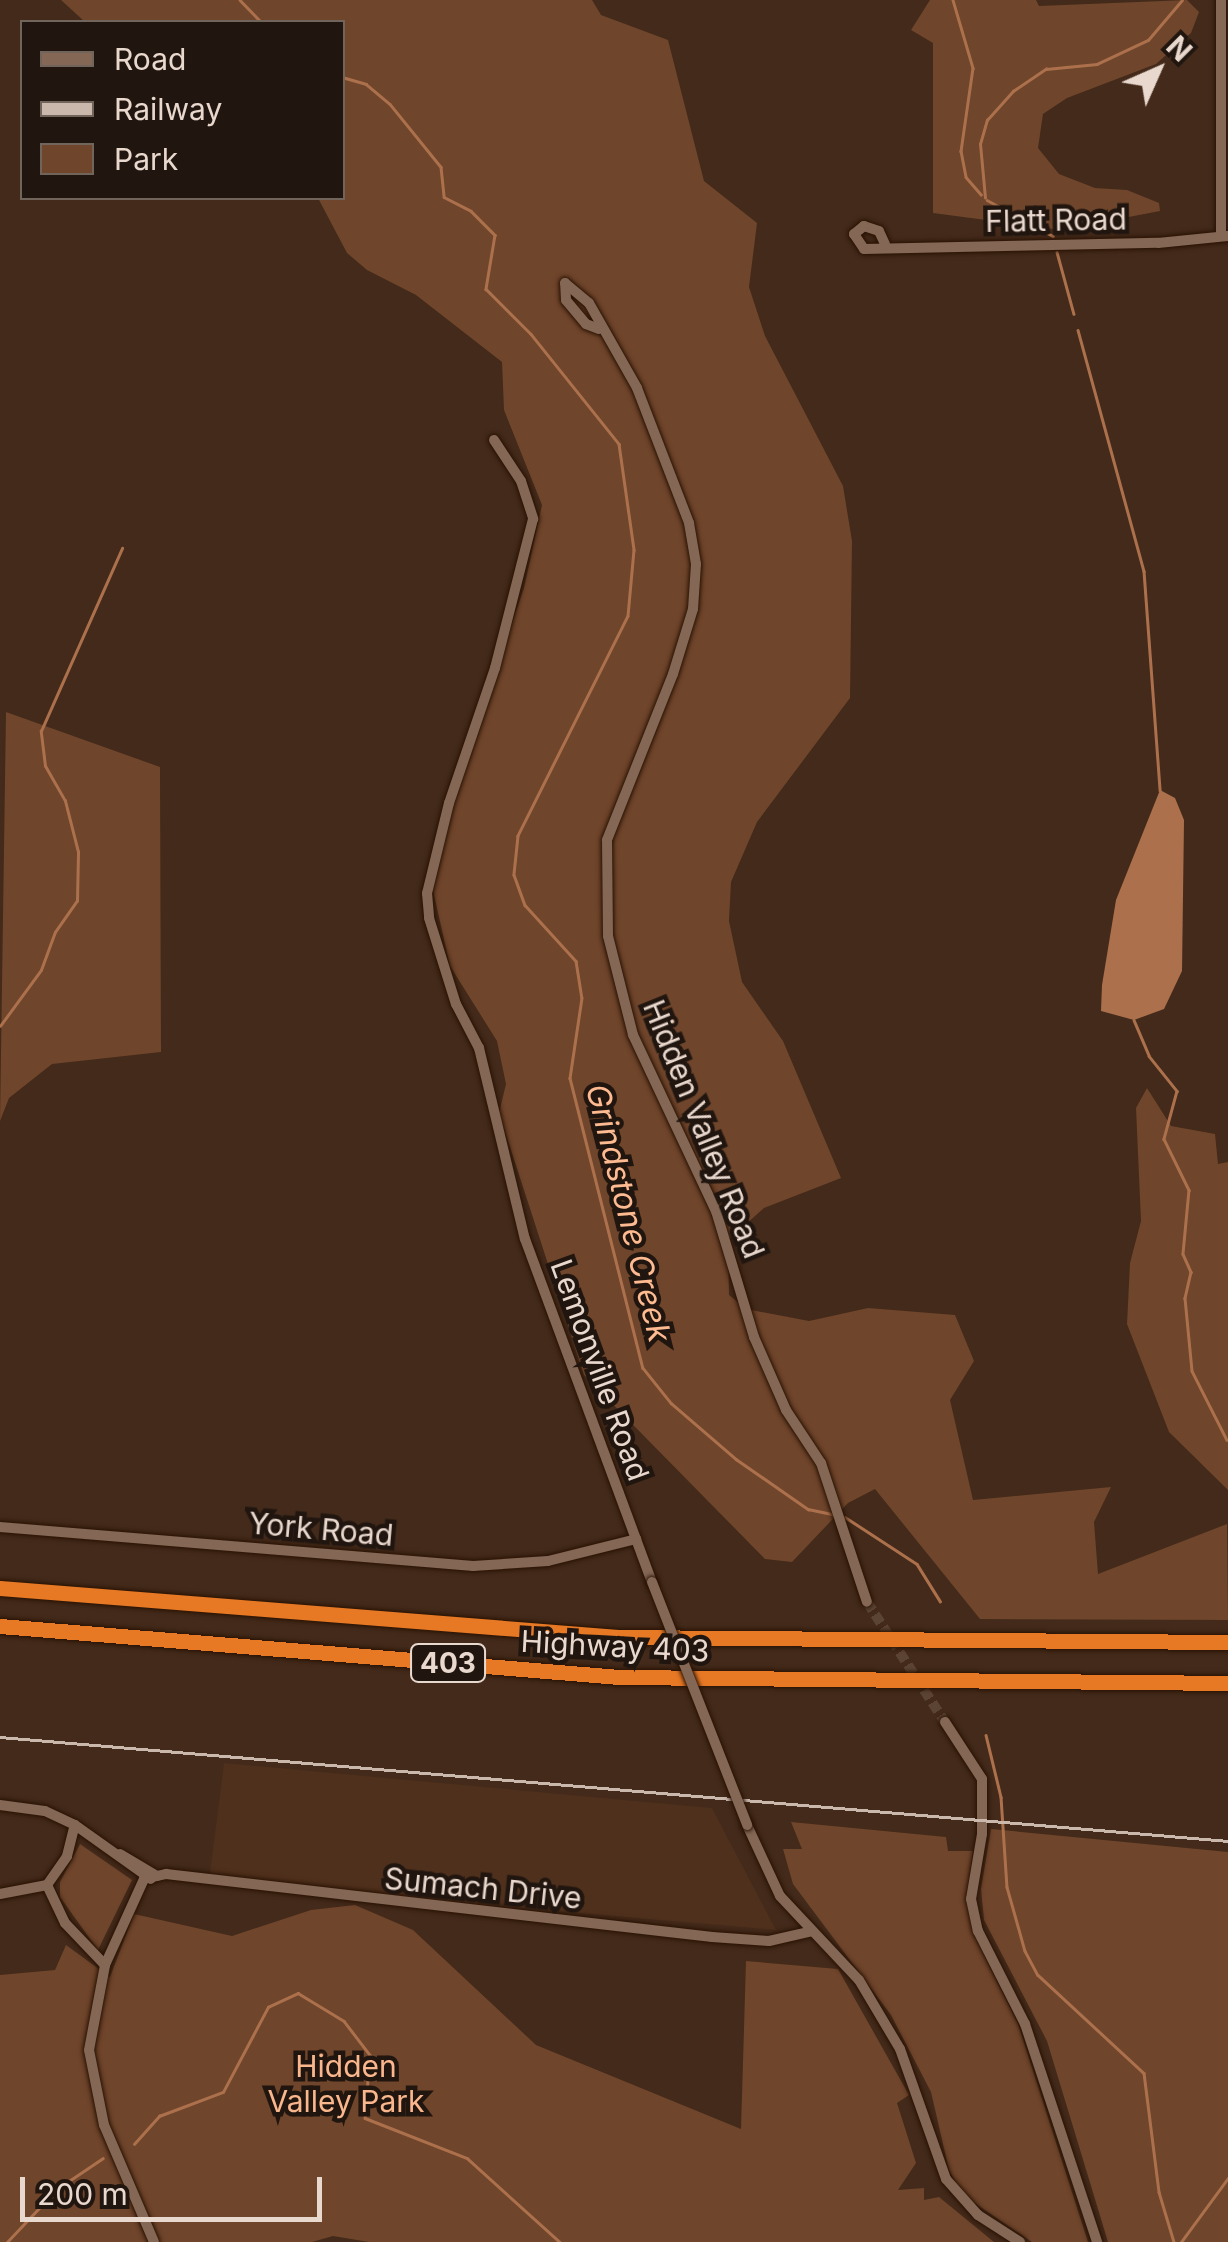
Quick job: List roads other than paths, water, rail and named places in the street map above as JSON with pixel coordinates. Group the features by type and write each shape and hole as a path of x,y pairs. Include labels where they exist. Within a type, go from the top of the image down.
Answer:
{"highway":[{"name":"Highway 403","path":"0,1588 618,1637 1228,1641"},
{"name":"Highway 403","path":"0,1626 619,1677 1228,1683"}],"street":[{"path":"1220,0 1224,236"},
{"name":"Flatt Road","path":"885,244 1158,244 1224,236"},
{"name":"Hidden Valley Road","path":"599,329 637,388 689,524 696,564 693,610 673,674 608,840 608,936 633,1035 716,1211 754,1337 836,1504 867,1602"},
{"name":"Lemonville Road","path":"494,440 521,480 533,520 496,668 450,804 427,893 430,918 456,1004 479,1048 526,1238 652,1582 747,1826 780,1896 809,1932 859,1980 900,2049 946,2179 978,2215 1020,2242"},
{"name":"York Road","path":"0,1526 473,1566 548,1561 636,1539"},
{"path":"945,1722 982,1780 982,1834 971,1899 978,1931 1024,2024 1097,2242"},
{"path":"0,1805 45,1811 75,1824 154,1878"},
{"path":"0,1894 47,1885 67,1856 75,1824"},
{"path":"154,1878 144,1879 105,1965 89,2050 112,2144 154,2242"},
{"name":"Sumach Drive","path":"154,1878 712,1937 768,1941 809,1932"},
{"path":"47,1885 81,1945 105,1965"}],"waterway":[{"name":"Grindstone Creek","path":"240,0 259,20"},
{"path":"953,0 973,68 961,151 966,177 981,194"},
{"path":"985,198 980,144 987,120 1013,91 1046,69 1097,64 1148,40 1182,0"},
{"name":"Grindstone Creek","path":"345,78 366,84 390,104 441,167 444,197 471,211 495,235 486,289 531,334 619,444 634,550 628,616 518,836 514,875 525,905 576,961 582,998 570,1078 643,1368 671,1403 736,1459 808,1509 832,1514"},
{"path":"987,200 1053,236"},
{"path":"1057,252 1074,314"},
{"path":"1078,330 1144,571 1160,790"},
{"path":"0,1026 41,970 55,932 77,901 78,852 65,801 45,766 41,731 122,548"},
{"path":"1134,1020 1149,1056 1177,1091 1164,1139 1189,1190 1183,1254 1191,1272 1185,1298 1192,1371 1227,1440"},
{"name":"Grindstone Creek","path":"845,1517 917,1564 940,1601"},
{"name":"Grindstone Creek","path":"986,1735 1001,1797 1007,1887 1025,1951 1038,1975 1144,2073 1159,2192 1174,2242"},
{"name":"Grindstone Creek","path":"134,2144 159,2116 223,2092 268,2007 298,1993 344,2021 370,2055 365,2118 467,2158 560,2242"},
{"name":"Grindstone Creek","path":"7,2242 57,2189 103,2158"},
{"path":"1181,2242 1228,2178"}],"tunnel":[{"path":"867,1602 945,1722"}],"railway":[{"path":"0,1737 1228,1841"}],"park label":[{"name":"Hidden Valley Park","path":"346,2083"}]}
